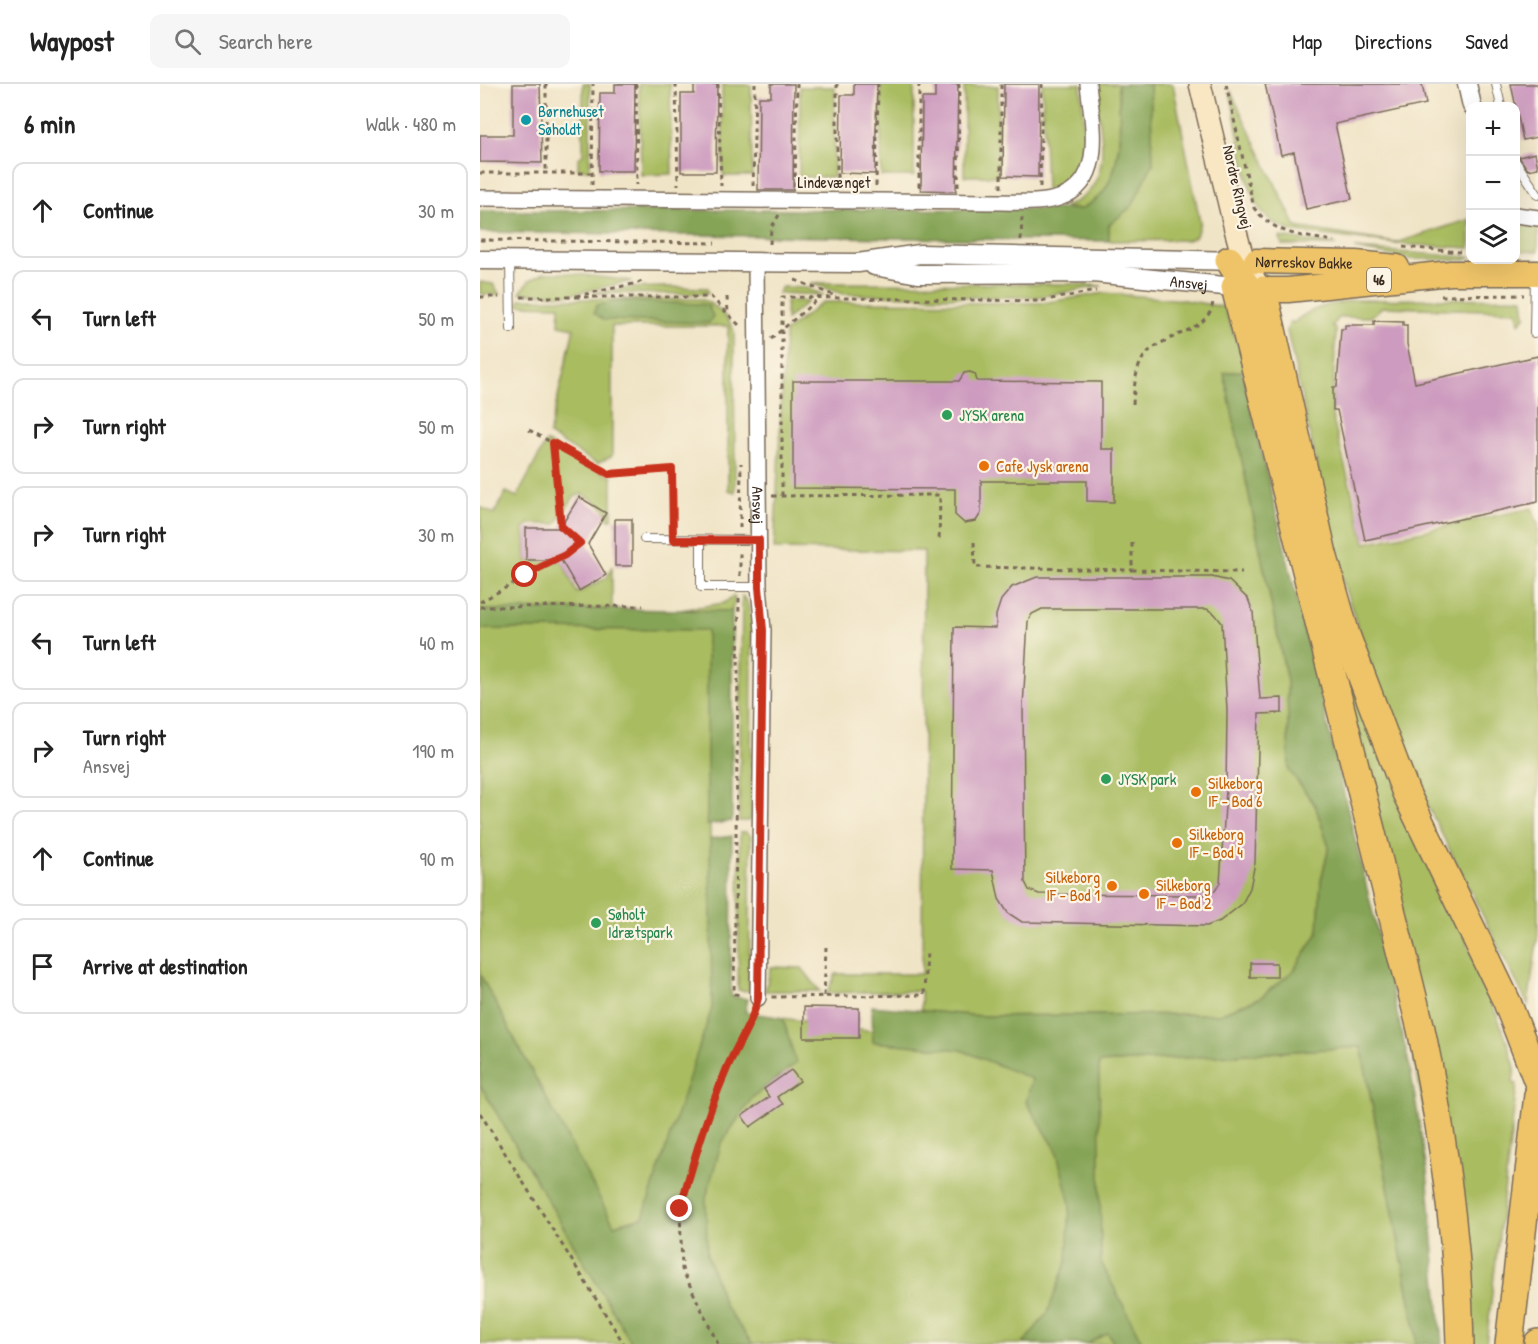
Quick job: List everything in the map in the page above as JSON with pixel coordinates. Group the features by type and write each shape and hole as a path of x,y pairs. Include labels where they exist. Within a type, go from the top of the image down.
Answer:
{"highway":[{"path":"1243,261 1240,291 1421,1029 1435,1096 1458,1279 1460,1344"},
{"path":"1240,291 1346,634 1389,753 1434,855 1507,1002 1538,1082"},
{"path":"1509,1344 1538,1095"}],"main road":[{"name":"Nordre Ringvej","path":"1191,84 1243,261"},
{"path":"1200,84 1243,261"},
{"name":"Nordre Ringvej","path":"1214,84 1243,261"},
{"name":"Nørreskov Bakke","path":"1243,261 1356,263 1451,273"},
{"name":"Nørreskov Bakke","path":"1240,291 1451,273 1505,266 1536,273"}],"street":[{"name":"Lindevænget","path":"480,198 1008,202 1058,198 1071,192 1083,182 1090,168 1094,148 1088,84"},
{"path":"1467,84 1471,102"},
{"path":"1520,216 1538,218"},
{"name":"Ansvej","path":"480,260 858,263 920,254 1117,256 1243,261"},
{"name":"Ansvej","path":"756,263 759,350 759,587 763,630 758,998"},
{"name":"Ansvej","path":"858,263 918,274 1093,273 1240,291"}],"lane":[{"path":"1496,84 1500,102"},
{"path":"1520,169 1538,195"},
{"path":"510,260 511,329"},
{"path":"1534,333 1536,273"},
{"path":"644,539 759,540"},
{"path":"701,540 701,587 759,587"}],"path":[{"path":"546,84 546,173"},
{"path":"592,198 593,84"},
{"path":"636,84 638,199"},
{"path":"676,84 678,199"},
{"path":"718,84 721,200"},
{"path":"753,200 755,84"},
{"path":"770,244 771,228 789,200 797,84"},
{"path":"837,84 837,201"},
{"path":"876,200 878,84"},
{"path":"918,201 919,84"},
{"path":"958,201 959,84"},
{"path":"1001,84 1008,202 1023,222 1021,246"},
{"path":"1040,201 1042,84"},
{"path":"1226,84 1254,208 1267,223 1283,232 1335,241"},
{"path":"480,173 592,173"},
{"path":"1399,247 1466,252"},
{"path":"571,297 638,283 669,262"},
{"path":"939,542 940,495 782,496 782,297 1040,301 1106,289"},
{"path":"1206,298 1240,291"},
{"path":"1133,404 1135,381 1144,357 1159,345 1191,329 1213,309 1240,291"},
{"path":"480,297 711,297 741,325 741,333"},
{"path":"728,297 728,313"},
{"path":"759,350 820,297"},
{"path":"530,430 609,474 672,469 673,540"},
{"path":"480,602 565,555 580,543 561,526 553,443"},
{"path":"741,460 734,994 758,998 924,996 926,949"},
{"path":"974,542 975,567 1242,572"},
{"path":"1132,543 1132,570"},
{"path":"480,607 643,606"},
{"path":"824,996 826,947"},
{"path":"718,1344 682,1269 680,1209 693,1161 725,1072 754,1015 758,998"},
{"path":"480,1113 624,1344"}],"green space":[{"path":"583,84 590,84 590,170 578,169 578,159 583,154"},
{"path":"639,84 670,84 672,174 641,175"},
{"path":"1042,84 1081,84 1083,143 1081,158 1077,172 1070,183 1059,190 1046,190"},
{"path":"1094,84 1118,84 1119,139 1115,167 1104,191 1097,199 1081,209 1063,207 1081,198 1093,187 1099,172 1102,156 1101,138"},
{"path":"1118,84 1150,84 1153,163 1132,206 1109,225 1109,241 480,232 480,211 1081,209 1102,194 1115,167 1119,139"},
{"path":"1150,84 1173,84 1200,222 1196,236 1188,240 1109,241 1109,225 1132,206 1153,163"},
{"path":"722,85 751,85 752,176 723,176"},
{"path":"881,85 914,85 914,176 881,176"},
{"path":"964,86 998,86 998,176 964,176"},
{"path":"800,87 835,87 834,177 799,177"},
{"path":"1230,90 1296,227 1396,243 1466,220 1466,248 1397,244 1297,232 1284,228 1265,215 1257,204 1248,181"},
{"path":"1523,226 1538,226 1538,251 1520,251 1520,229"},
{"path":"1280,237 1336,245 1282,245"},
{"path":"1354,249 1466,257 1465,260 1410,259"},
{"path":"544,273 568,273 632,281 567,295 520,293 529,281"},
{"path":"480,282 493,284 500,295 480,294"},
{"path":"810,283 1102,286 1037,297 946,297 843,294"},
{"path":"782,287 806,288 824,295 778,293"},
{"path":"630,288 707,288 708,294 594,293"},
{"path":"1104,293 1184,300 1224,307 1247,370 1224,373 1287,681 1289,770 1315,805 1329,847 1321,881 1318,933 1294,970 1260,998 1219,1014 981,1016 921,1011 921,991 827,993 836,974 922,974 924,551 774,549 785,332 823,302 1042,303"},
{"path":"1523,298 1525,317 1519,323 1517,311 1382,307 1371,317 1340,317 1332,326 1336,330 1332,415 1365,543 1532,508 1538,525 1538,934 1528,1005 1414,779 1368,659 1342,579 1287,331 1290,321 1293,323 1314,310 1355,300"},
{"path":"520,299 701,299 720,312 734,331 735,492 728,490 728,326 612,326 612,456 597,464 549,435 574,328 559,325 560,306 519,305"},
{"path":"621,301 701,304 708,306 713,316 709,323 604,320 594,313 597,305"},
{"path":"786,301 808,301 786,320"},
{"path":"1242,371 1410,1067 1427,1171 1442,1344 1416,1344 1416,1332 1361,1047 1099,1063 1101,1262 1143,1344 1114,1344 1108,1333 1087,1344 1023,1344 1048,1312 1067,1260 1070,1204 1056,1149 1026,1102 1032,1079 961,1050 873,1042 872,1006 981,1016 1219,1014 1260,998 1294,970 1318,933 1321,881 1329,847 1315,805 1289,770 1287,681 1224,373"},
{"path":"546,442 612,477 612,519 608,519 605,510 595,501 582,494 574,497 556,524 530,524 524,528 526,561 557,562 561,559 577,593 607,578 612,566 612,609 480,610 480,545 482,539 480,507 494,514 506,492 517,497"},
{"path":"1319,576 1507,1041 1515,1067 1513,1083 1517,1084 1486,1344 1470,1344"},
{"path":"733,596 735,599 732,611 680,610 724,603"},
{"path":"742,596 747,601 752,622 751,818 748,821 739,821"},
{"path":"480,610 732,611 732,821 707,825 707,630 480,629"},
{"name":"Søholt Idrætspark","path":"480,629 708,629 712,1008 1099,1063 1361,1047 1416,1332 1416,1344 480,1344"},
{"path":"740,832 746,832 751,836 749,991 738,990"},
{"path":"732,836 731,996 748,999 745,1012 783,1018 796,1063 752,1098 721,1144 706,1198 707,1254 725,1307 753,1344 632,1344 480,1085 480,974 614,1225 643,1217 712,1008 710,839"},
{"path":"771,967 802,968 820,991 765,991"}],"building":[{"name":"Børnehuset Søholdt","path":"513,84 540,84 542,163 480,162 480,135 513,135"},
{"path":"615,84 635,84 634,171 599,171 600,93 615,93"},
{"path":"694,84 717,84 716,172 681,172 681,94 694,94"},
{"path":"771,84 794,84 793,190 758,190 759,97 771,97"},
{"path":"854,84 877,84 875,174 840,173 841,95 854,95"},
{"path":"935,84 958,84 956,191 921,190 922,98 935,98"},
{"path":"1004,84 1039,84 1038,177 1003,176"},
{"path":"1265,84 1422,84 1426,104 1335,124 1352,199 1306,209 1294,152 1281,155"},
{"path":"1511,84 1538,84 1538,137 1523,140 1520,126 1520,102 1515,102"},
{"path":"1535,153 1538,168 1528,170 1520,157"},
{"path":"1374,321 1403,322 1403,325 1407,325 1407,344 1415,383 1538,356 1538,502 1365,540 1337,410 1333,410 1333,387 1337,387 1341,329 1345,329 1345,325 1374,325"},
{"name":"JYSK arena","path":"964,373 975,374 977,381 1101,382 1101,449 1114,449 1114,502 1087,501 1087,481 981,481 981,513 976,521 964,523 955,515 955,489 793,488 793,381 959,381"},
{"path":"579,497 606,513 588,544 606,575 579,591 561,560 526,560 526,528 560,528"},
{"path":"615,519 632,519 632,566 615,566"},
{"path":"1037,577 1212,577 1229,581 1248,599 1253,612 1260,699 1282,698 1282,713 1259,714 1255,863 1250,888 1242,904 1220,921 1207,926 1022,922 1008,913 999,899 993,870 952,869 954,627 996,628 996,615 1001,600 1012,587","holes":["1042,609 1207,609 1215,614 1222,623 1227,710 1226,790 1220,883 1215,891 1204,895 1039,894 1029,890 1025,882 1023,707 1028,621 1032,614"]},
{"path":"1250,963 1277,963 1277,977 1250,977"},
{"path":"804,1007 859,1008 859,1038 804,1038"},
{"path":"791,1070 800,1081 777,1097 783,1104 750,1127 742,1116 769,1097 764,1089"}],"place":[{"name":"Børnehuset Søholdt","path":"526,120"},
{"name":"JYSK arena","path":"947,415"},
{"name":"Cafe Jysk arena","path":"984,466"},
{"name":"JYSK park","path":"1106,779"},
{"name":"Silkeborg IF - Bod 6","path":"1196,792"},
{"name":"Silkeborg IF - Bod 4","path":"1177,843"},
{"name":"Silkeborg IF - Bod 1","path":"1112,886"},
{"name":"Silkeborg IF - Bod 2","path":"1144,894"},
{"name":"Søholt Idrætspark","path":"596,923"}],"route":[{"path":"525,575 565,555 580,543 561,526 553,443 609,474 672,469 673,540 759,540 759,587 763,630 758,998 754,1015 725,1072 693,1161 680,1209"}]}
